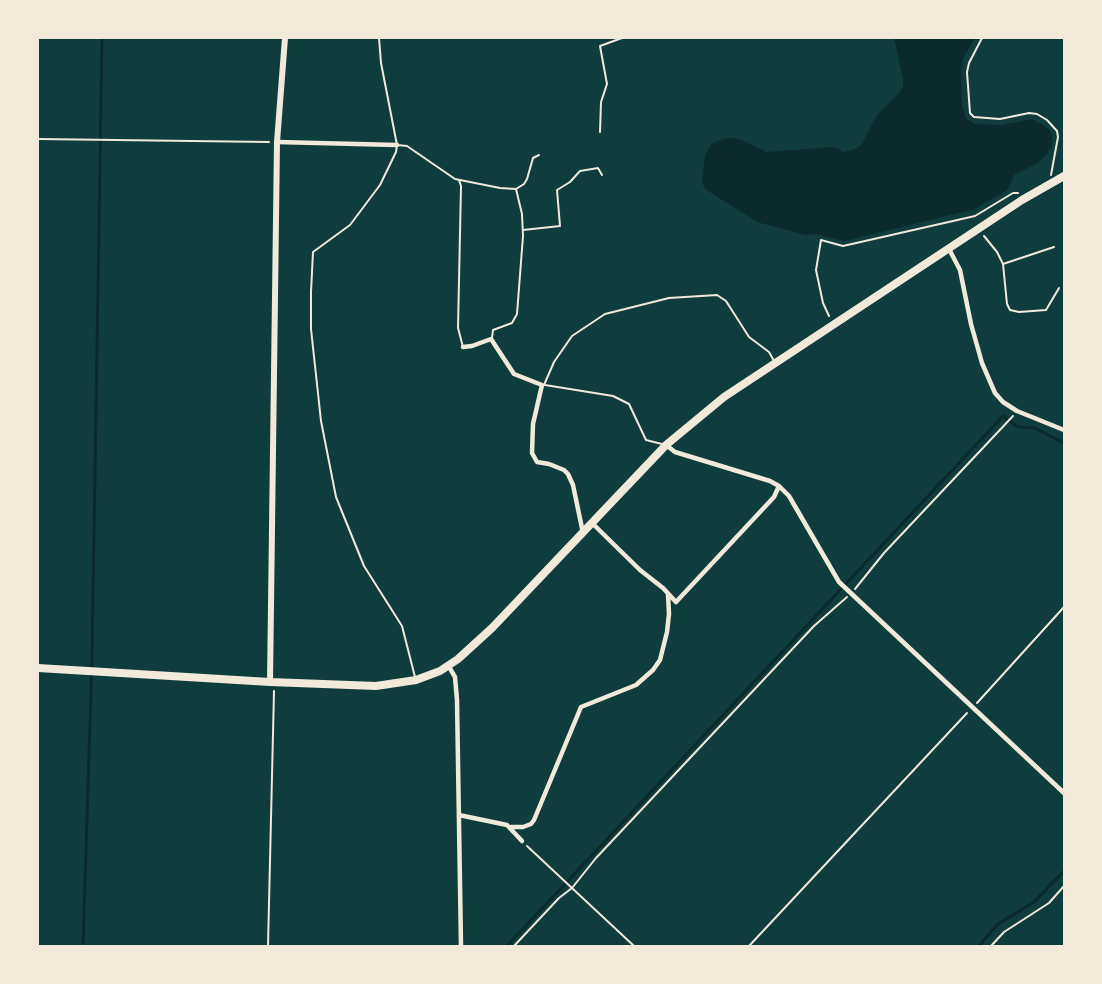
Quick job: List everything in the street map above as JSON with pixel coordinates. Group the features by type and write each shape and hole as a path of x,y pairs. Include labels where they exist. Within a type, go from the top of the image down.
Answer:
{"main road":[{"path":"38,668 376,686 416,680 440,672 492,628 666,445 724,397 1022,200 1065,176"}],"street":[{"path":"272,682 277,142 285,38"},
{"path":"277,142 397,145"},
{"path":"949,249 960,270 979,354 995,393 1017,411 1065,430"},
{"path":"462,347 492,339 514,374 543,385 533,424 532,453 537,462 549,464 568,474 573,485 583,533"},
{"path":"666,445 675,452 770,481 779,486 789,496 844,587 1065,793"},
{"path":"592,523 676,602 774,497 779,486"},
{"path":"459,814 511,827 531,824 581,707 636,685 653,670 660,660 667,632 668,594"},
{"path":"448,665 455,677 457,700 461,946"},
{"path":"511,827 522,841"}],"lane":[{"path":"379,38 381,63 397,145 394,158 380,185 350,225 313,252 310,292 311,329 321,421 336,497 364,566 402,626 416,680"},
{"path":"397,145 407,146 459,180 485,186 516,189 526,182 533,158 539,155"},
{"path":"523,230 560,226 557,190 570,182 580,171 598,168 603,176"},
{"path":"459,180 461,186 458,328 462,347"},
{"path":"492,339 494,330 512,323 517,314 523,230 516,189"},
{"path":"666,445 646,440 629,404 613,396 543,385 554,362 572,336 605,314 669,298 717,295 726,301 749,337 769,352 775,363"}],"path":[{"path":"600,132 601,102 607,84 600,46 622,38 642,38"},
{"path":"982,38 969,63 967,72 970,113 974,117 1000,119 1029,113 1037,114 1047,120 1057,131 1058,137 1051,168 1054,182"},
{"path":"38,139 277,142"},
{"path":"834,324 823,303 816,270 821,240 843,246 975,216 1013,193 1017,193 1022,200"},
{"path":"978,230 1004,264 1007,304 1013,311 1046,310 1059,288"},
{"path":"1004,264 1054,247"},
{"path":"514,946 559,898 572,888 596,858 775,667 821,620 852,594 884,553 1013,416"},
{"path":"749,946 1065,608"},
{"path":"268,946 272,682"},
{"path":"522,841 634,946"},
{"path":"991,946 1004,932 1048,903 1065,886"}],"water":[{"path":"894,38 975,38 963,58 961,72 962,107 966,118 974,124 1002,125 1032,119 1049,129 1052,146 1046,155 1036,164 1014,175 1007,190 975,209 844,241 816,234 805,235 757,222 705,189 702,182 705,155 711,144 723,139 742,140 767,152 834,147 844,152 861,145 878,114 903,86"}],"waterway":[{"path":"83,946 92,658 102,38"},
{"path":"507,946 1003,416 1018,427 1035,428 1064,443"},
{"path":"979,946 998,924 1034,902 1064,871"}]}
